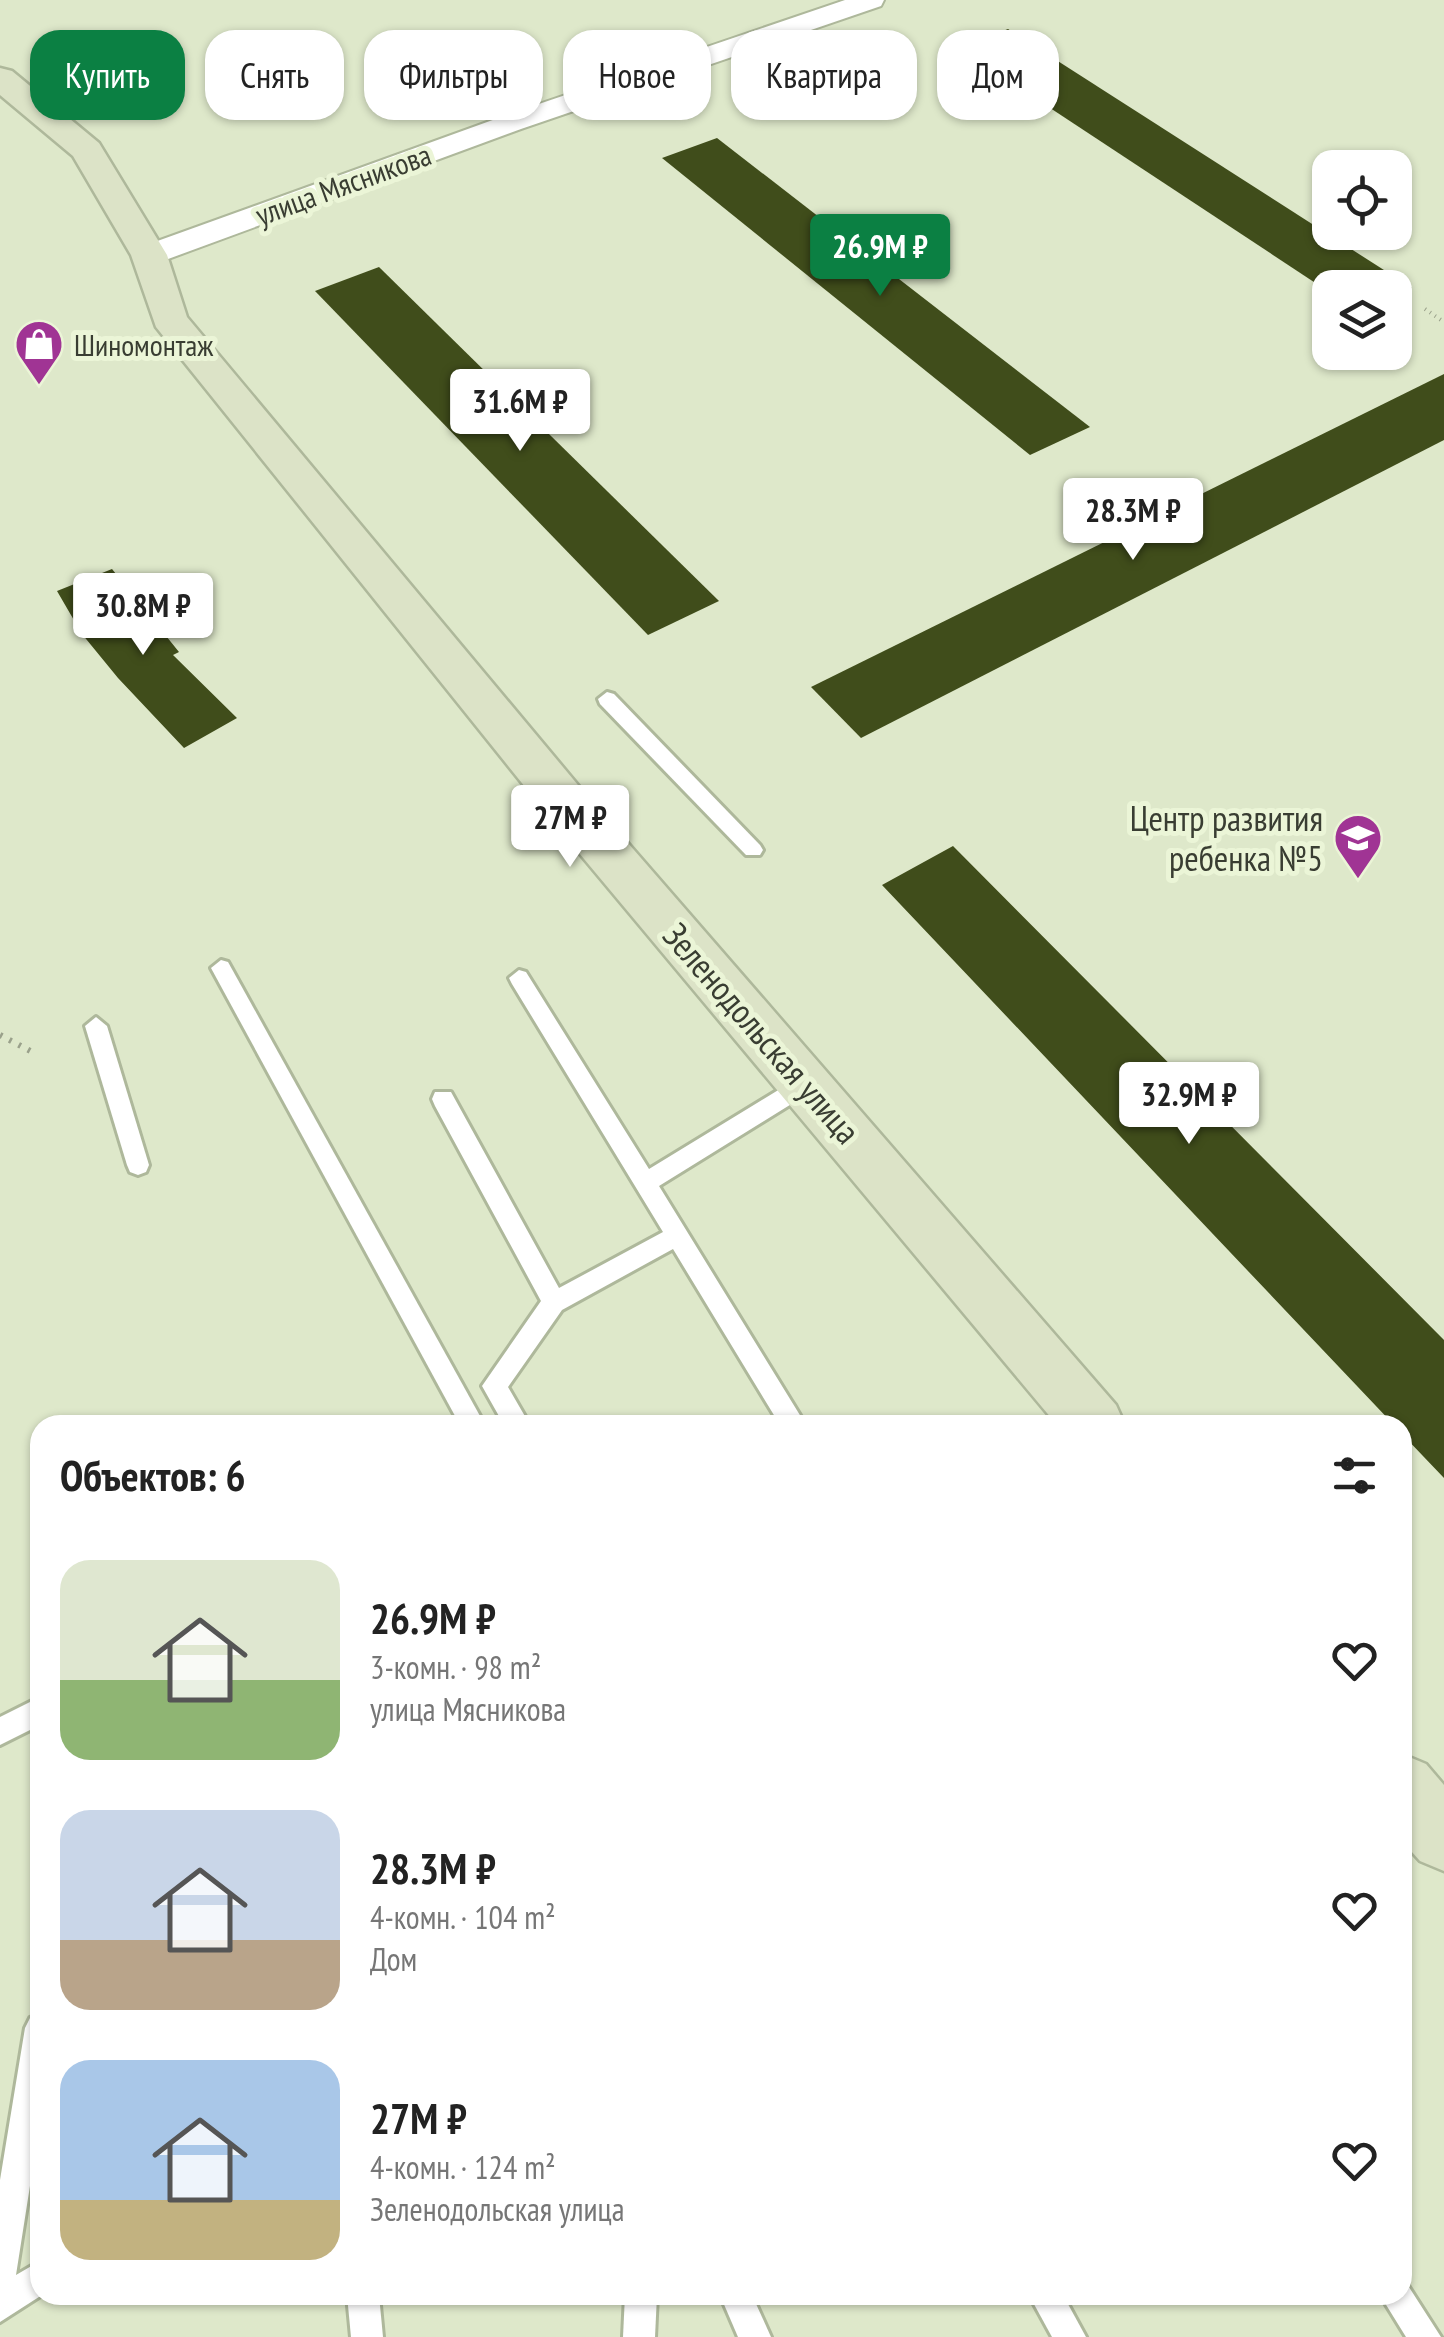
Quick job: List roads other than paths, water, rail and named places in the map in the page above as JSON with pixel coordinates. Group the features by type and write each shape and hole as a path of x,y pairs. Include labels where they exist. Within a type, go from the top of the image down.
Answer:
{"street":[{"name":"улица Мясникова","path":"149,255 511,123 871,0"},
{"path":"0,78 86,150 149,255"},
{"name":"Зеленодольская улица","path":"149,255 169,319 571,810 1087,1415"},
{"path":"1412,1800 1444,1837"}],"lane":[{"path":"607,699 752,850"},
{"path":"221,968 467,1415"},
{"path":"519,978 788,1415"},
{"path":"96,1026 138,1165"},
{"path":"645,1182 806,1084"},
{"path":"443,1099 554,1302"},
{"path":"512,1415 494,1386 554,1302 678,1235"},
{"path":"0,1731 30,1715"},
{"path":"0,2274 30,2090"},
{"path":"0,2306 30,2284"},
{"path":"364,2305 368,2337"},
{"path":"639,2337 641,2305"},
{"path":"741,2305 755,2337"},
{"path":"1050,2305 1070,2337"},
{"path":"1403,2305 1425,2337"}],"place":[{"name":"Шиномонтаж","path":"39,386"},
{"name":"Центр развития ребенка №5","path":"1358,880"}]}
